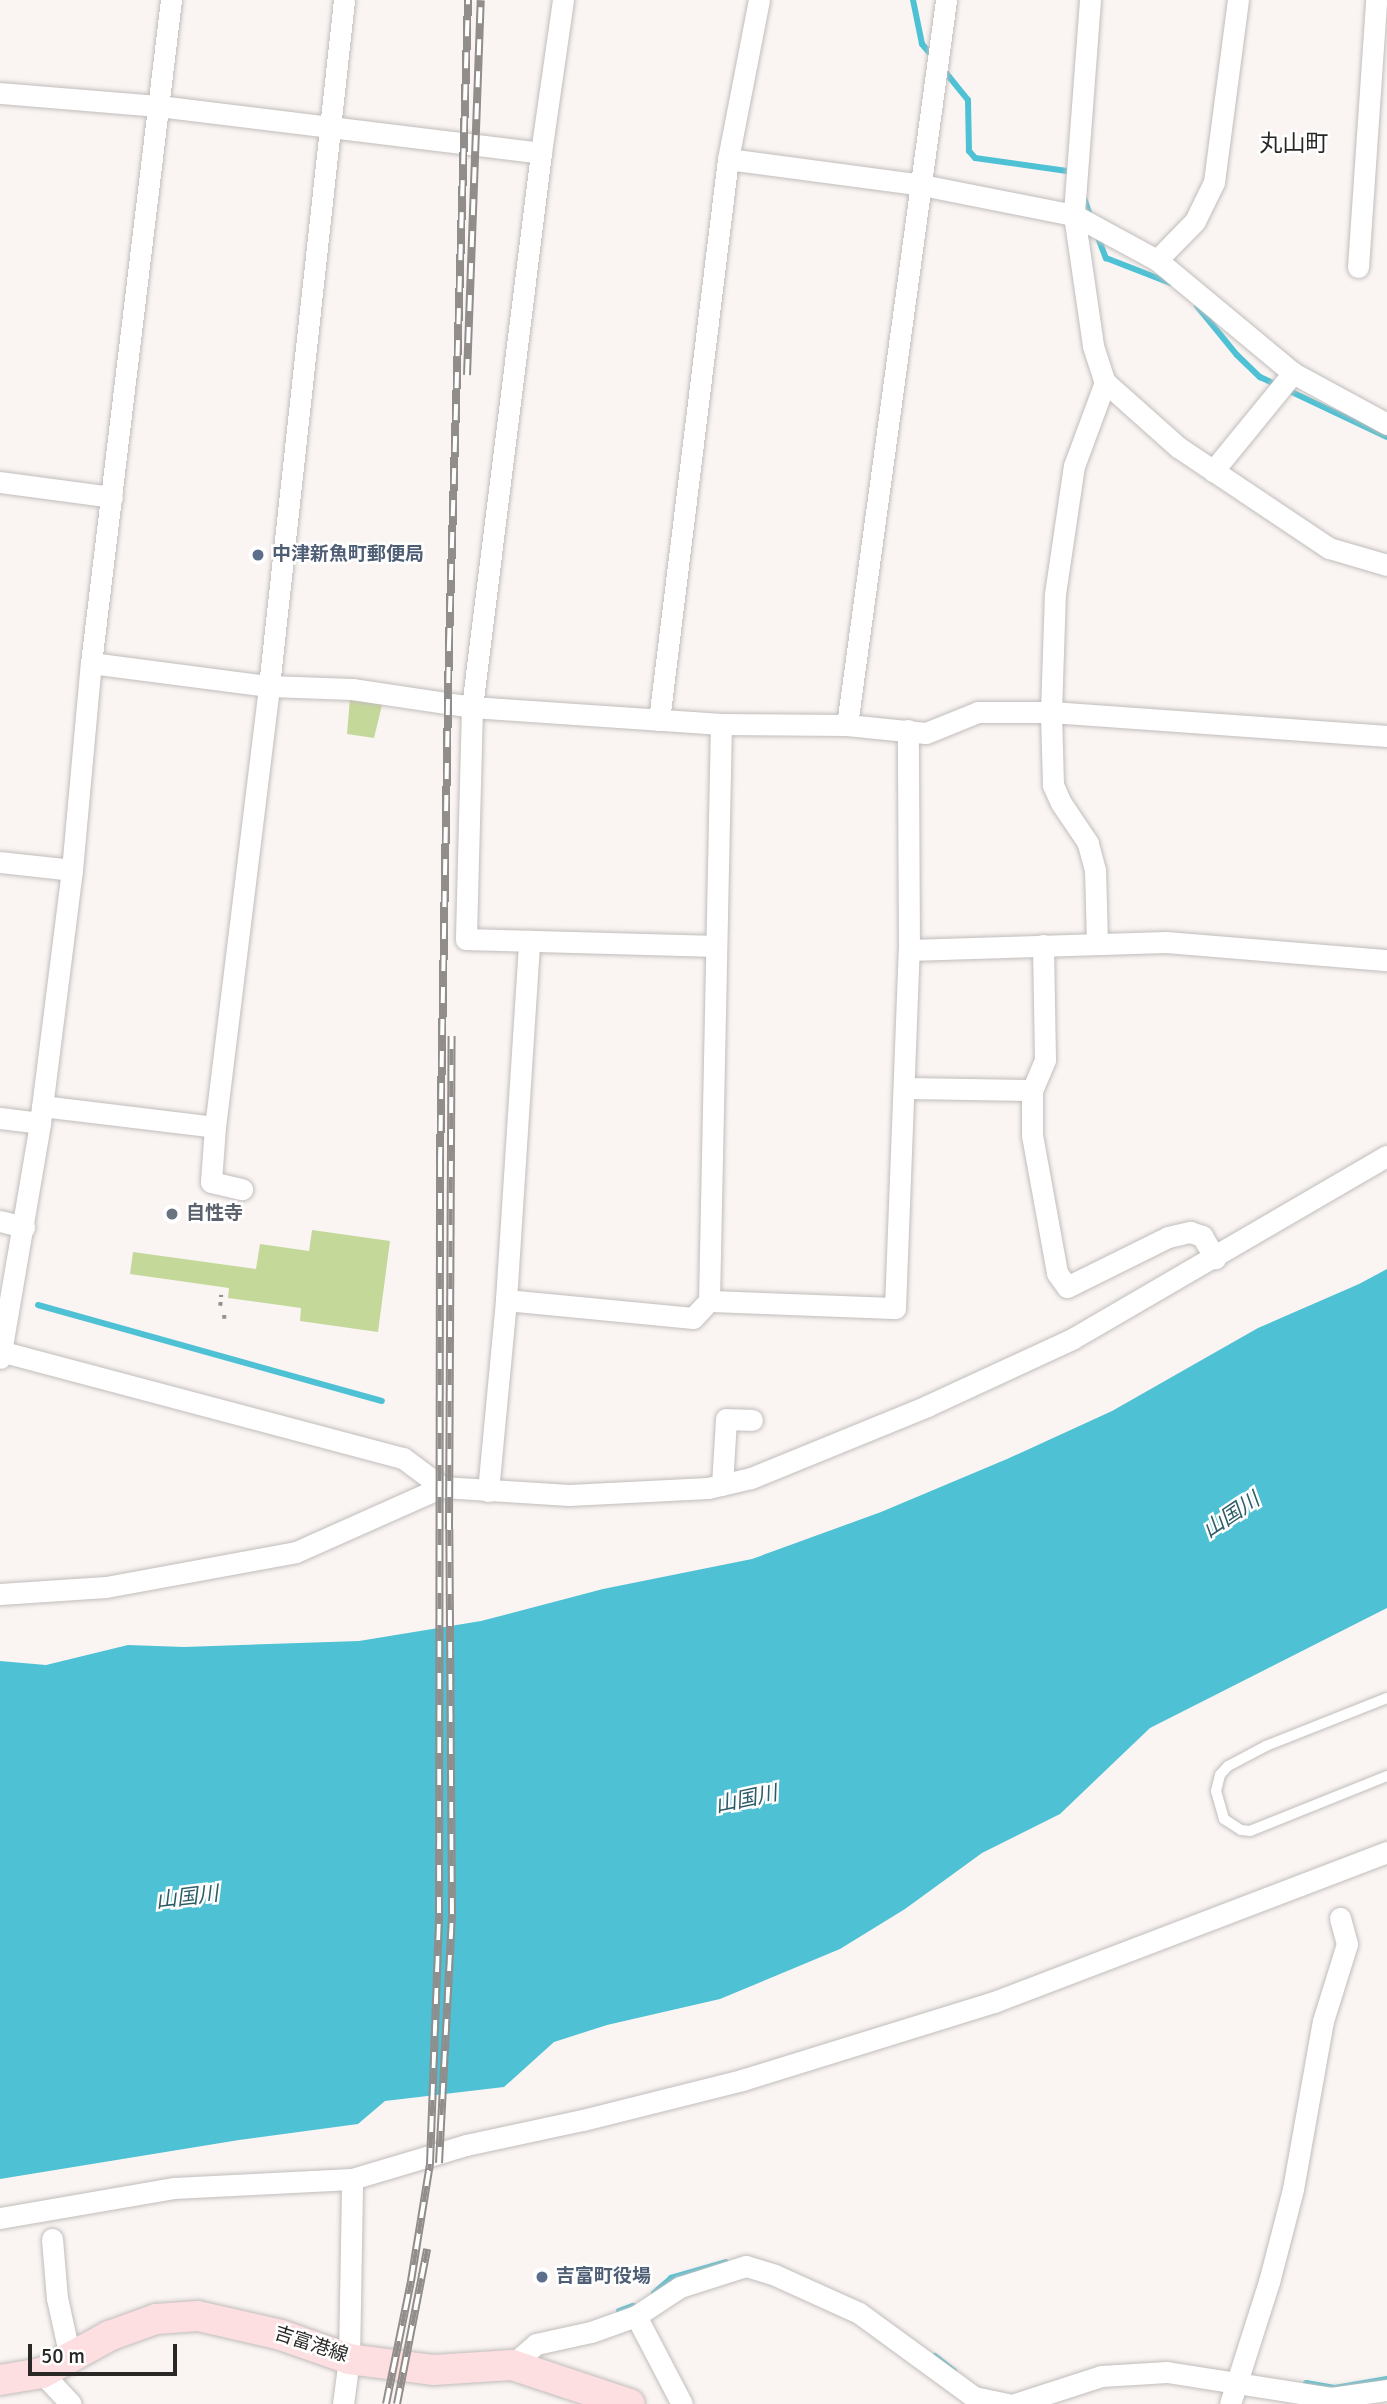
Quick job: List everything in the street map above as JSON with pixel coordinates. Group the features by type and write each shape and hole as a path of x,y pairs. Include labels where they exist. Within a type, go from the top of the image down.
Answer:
{"main road":[{"name":"吉富港線","path":"0,2380 42,2372 109,2336 156,2319 198,2316 281,2335 349,2359 435,2370 512,2365 631,2404"}],"street":[{"path":"171,0 91,663 72,870 41,1114 1,1354 403,1458 442,1487"},
{"path":"242,1189 211,1182 215,1127 269,686 344,0"},
{"path":"563,0 541,153 472,707 466,939 716,946"},
{"path":"659,720 728,159 759,0"},
{"path":"848,725 946,0"},
{"path":"1090,0 1074,215 1093,346 1105,382 1178,447 1329,548 1387,565"},
{"path":"1157,260 1195,220 1214,182 1238,0"},
{"path":"1358,267 1376,0"},
{"path":"0,93 159,106 541,153"},
{"path":"728,159 922,185 1074,215 1157,260 1293,373 1387,424"},
{"path":"1213,471 1293,373"},
{"path":"1097,944 1095,870 1088,843 1061,803 1054,785 1051,712 1055,594 1074,466 1105,382"},
{"path":"0,482 112,497"},
{"path":"91,663 269,686 352,689 472,707 721,724 848,725 926,733 978,712 1051,712 1387,736"},
{"path":"506,1300 693,1318 709,1301 721,724"},
{"path":"709,1301 895,1308 909,950 908,730"},
{"path":"0,862 72,870"},
{"path":"488,1491 506,1300 529,941"},
{"path":"909,950 1166,942 1387,960"},
{"path":"1043,945 1045,1060 1032,1090 1032,1135 1057,1273 1067,1287 1168,1237 1190,1232 1202,1236 1215,1258"},
{"path":"904,1088 1032,1090"},
{"path":"0,1118 41,1114 215,1127"},
{"path":"0,1594 106,1587 296,1552 442,1487 569,1495 708,1488 751,1478 939,1400 1072,1339 1387,1156"},
{"path":"0,1221 24,1227"},
{"path":"722,1485 726,1419 752,1420"},
{"path":"0,2218 174,2188 352,2179 466,2145 583,2120 742,2080 994,2002 1387,1852"},
{"path":"1233,2394 1269,2282 1293,2189 1323,2021 1346,1944 1340,1918"},
{"path":"343,2404 349,2359 352,2179"},
{"path":"52,2239 57,2298 70,2357"},
{"path":"512,2365 536,2344 591,2332 636,2316 680,2287 746,2266 775,2275 859,2313 974,2396 1007,2404"},
{"path":"636,2316 682,2404"},
{"path":"42,2372 71,2404"},
{"path":"1015,2404 1101,2376 1167,2372 1233,2394 1339,2400 1387,2390"}],"lane":[{"path":"1387,1698 1266,1746 1228,1766 1220,1775 1216,1791 1224,1819 1241,1830 1250,1830 1387,1776"}],"path":[{"path":"220,1306 222,1295"},
{"path":"223,1319 225,1313"}],"green space":[{"path":"350,698 383,701 374,738 347,734"},
{"path":"312,1230 390,1241 378,1332 300,1321 301,1308 228,1298 229,1288 130,1274 133,1252 256,1269 260,1244 309,1251"}],"water":[{"name":"山国川","path":"1387,1269 1387,1608 1150,1728 1060,1814 982,1853 905,1909 840,1949 720,1999 607,2025 554,2042 504,2087 385,2101 358,2124 239,2140 0,2179 0,1661 46,1665 128,1645 184,1647 359,1641 481,1621 603,1589 752,1559 881,1512 1007,1459 1112,1411 1258,1328"}],"waterway":[{"path":"913,0 922,44 933,57"},
{"path":"942,68 968,100 969,151 975,158 1074,172"},
{"path":"1083,195 1091,218"},
{"path":"1097,235 1106,258 1170,283"},
{"path":"1197,306 1237,355 1260,377 1387,437"},
{"path":"38,1305 382,1401"},
{"path":"654,2293 671,2278 726,2262"},
{"path":"619,2311 633,2306"},
{"path":"935,2356 954,2371"},
{"path":"1306,2383 1335,2388 1387,2379"}],"railway":[{"path":"386,2404 411,2281 430,2164 439,1913 440,1163 449,644 468,0"},
{"path":"467,375 481,0"},
{"path":"439,2163 452,1914 449,1529 452,1036"},
{"path":"397,2404 427,2249"}],"place":[{"name":"中津新魚町郵便局","path":"258,555"},
{"name":"自性寺","path":"172,1214"},
{"name":"吉富町役場","path":"542,2277"}],"district":[{"name":"丸山町","path":"1294,144"}]}
